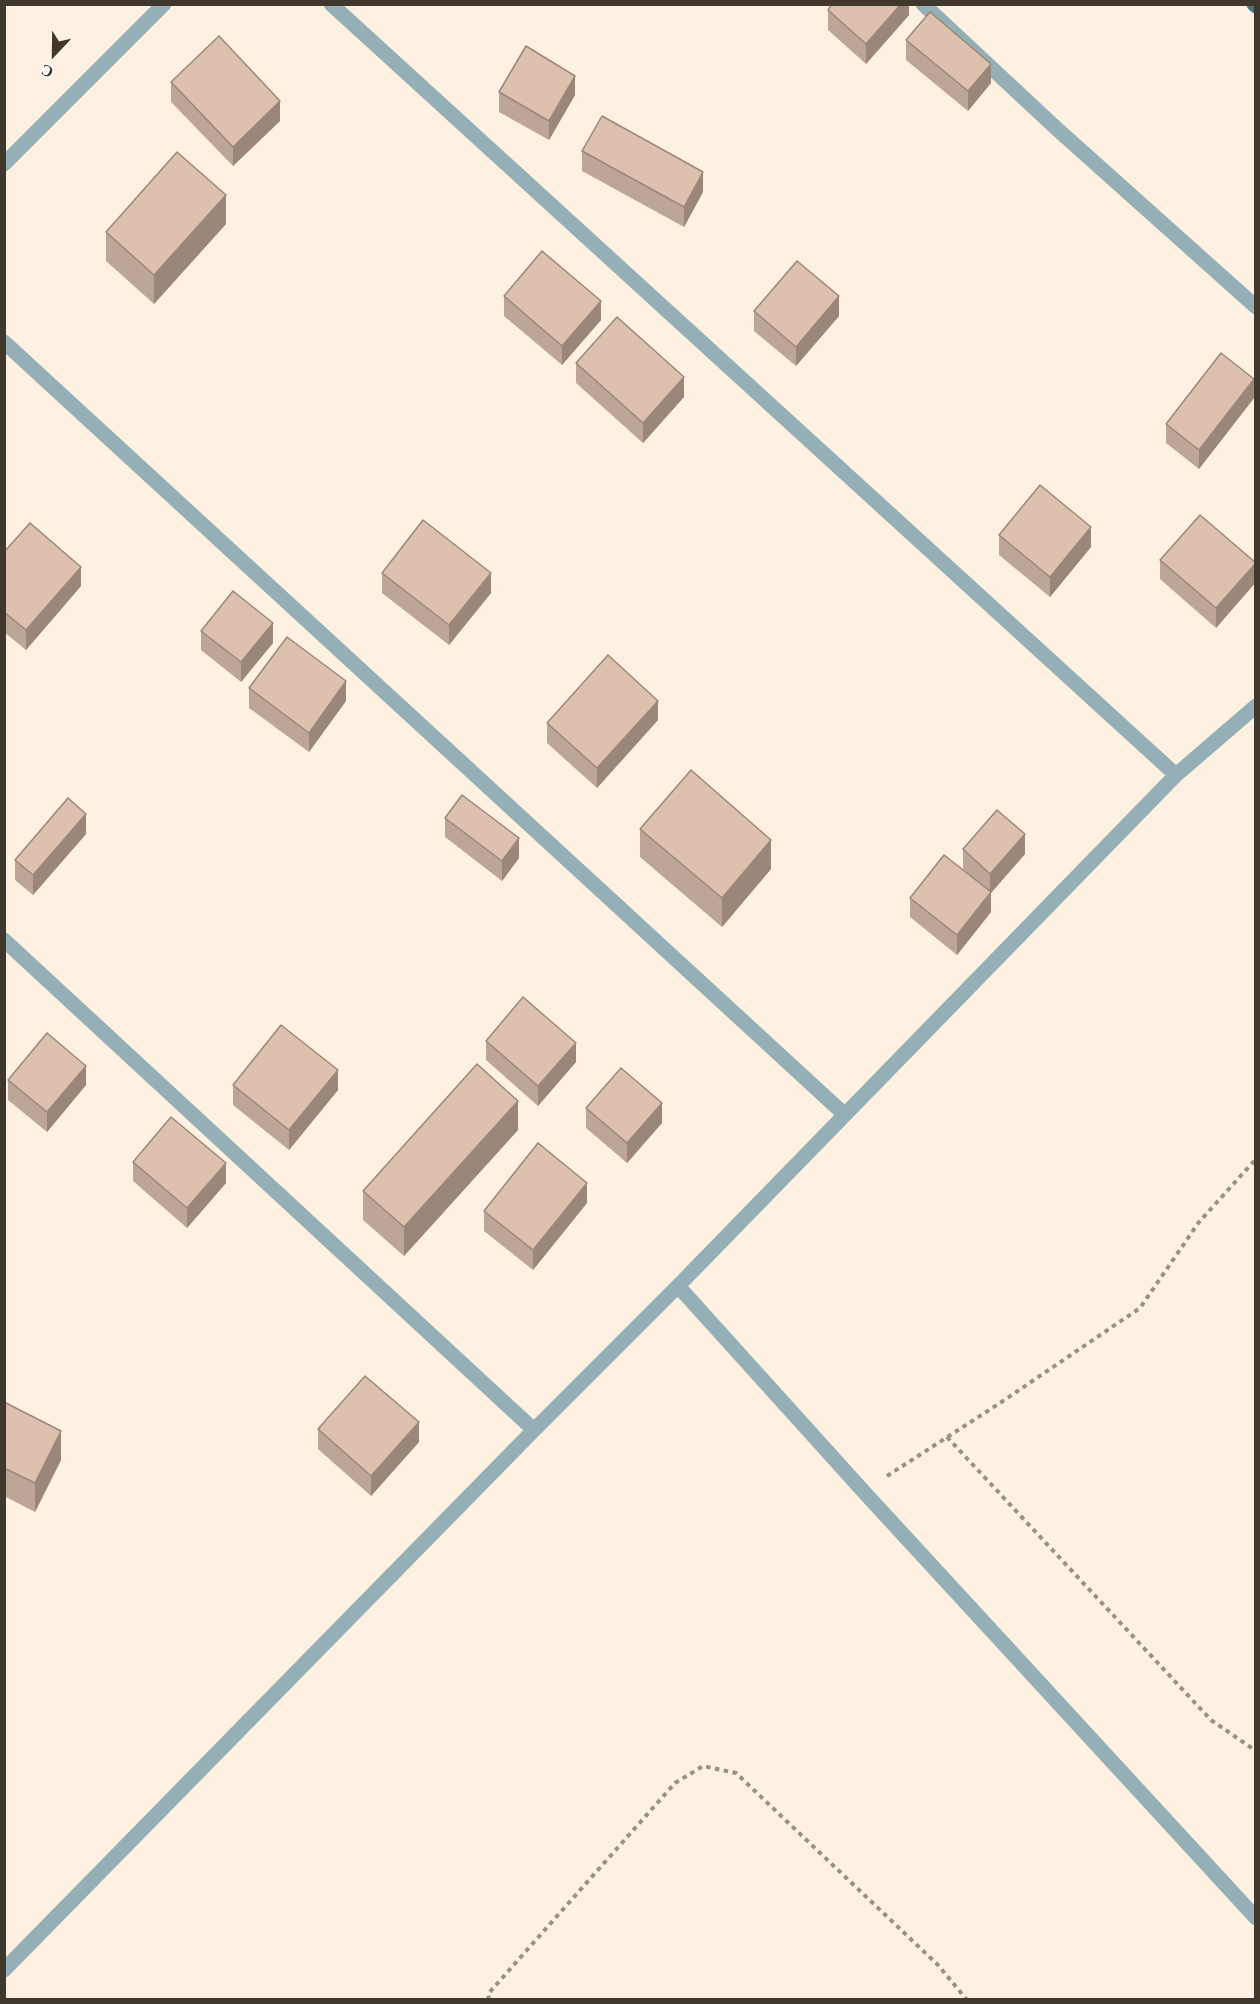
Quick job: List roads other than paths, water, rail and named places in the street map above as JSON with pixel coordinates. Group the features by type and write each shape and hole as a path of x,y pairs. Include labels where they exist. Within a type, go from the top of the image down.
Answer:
{"street":[{"path":"4,164 164,4"},
{"path":"331,4 1176,775"},
{"path":"923,4 1057,129 1256,307"},
{"path":"4,342 844,1114"},
{"path":"4,1970 678,1286 1176,775 1256,706"},
{"path":"4,940 534,1430"},
{"path":"678,1286 864,1492 1256,1917"}]}
